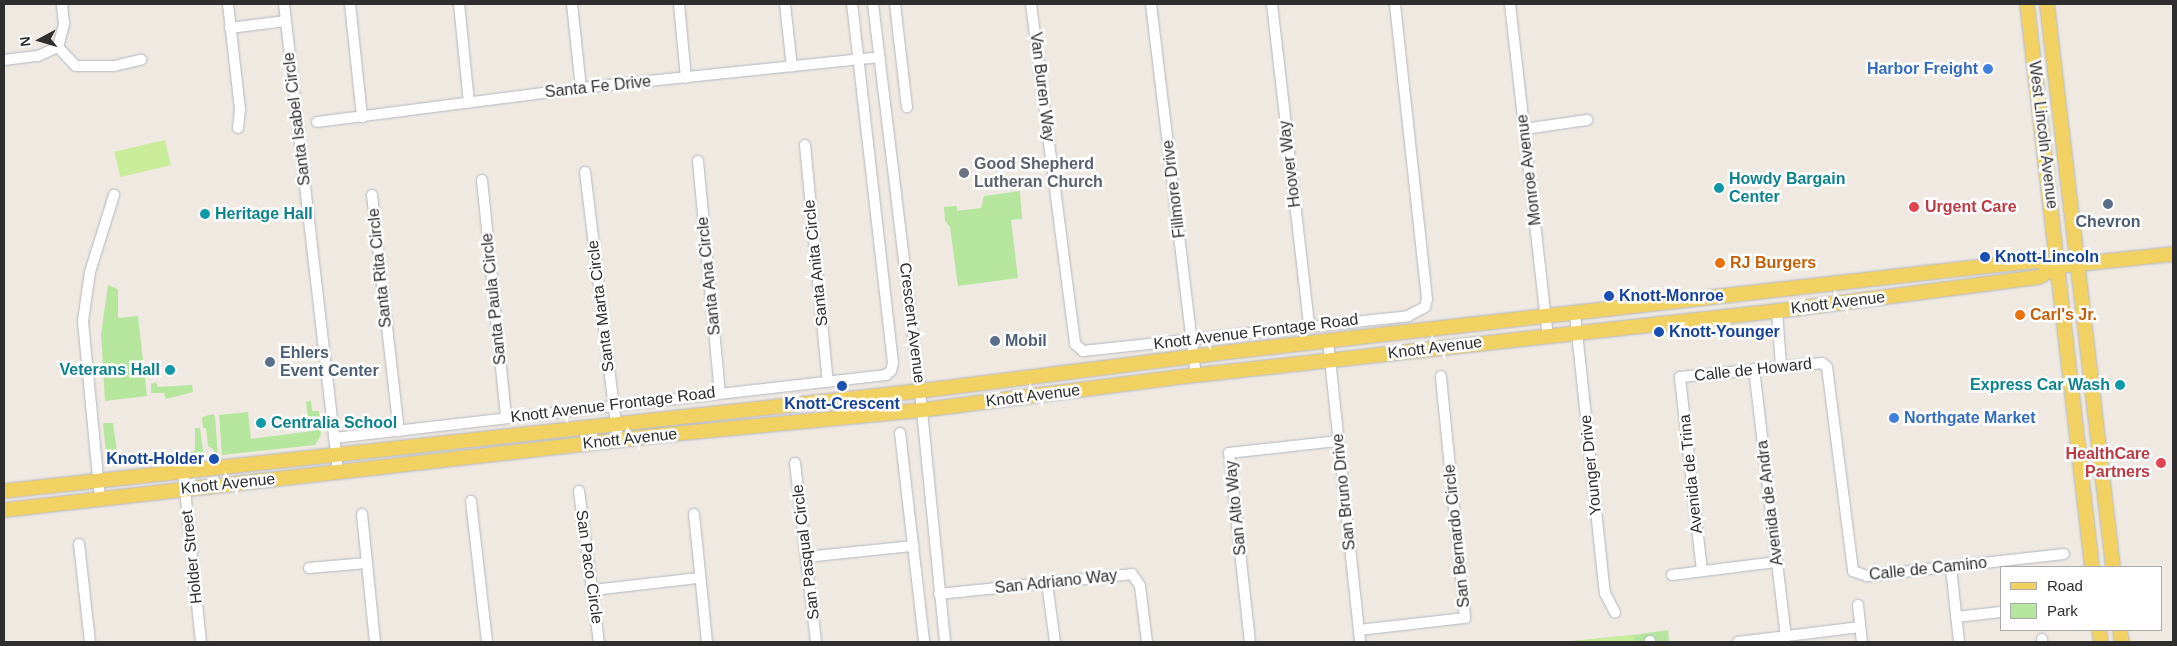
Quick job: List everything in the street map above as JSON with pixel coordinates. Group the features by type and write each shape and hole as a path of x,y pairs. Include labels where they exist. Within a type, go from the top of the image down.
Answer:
{"main road":[{"name":"West Lincoln Avenue","path":"2027,4 2059,266 2092,566"},
{"name":"West Lincoln Avenue","path":"2047,4 2113,566"},
{"name":"Knott Avenue","path":"4,491 920,391 1328,341 1774,293 2037,261 2059,266 2173,254"},
{"name":"Knott Avenue","path":"4,510 618,440 922,410 1196,375 1777,311 2039,277 2059,266"},
{"path":"1774,293 1777,311"},
{"path":"1084,371 1086,389"}],"street":[{"path":"58,47 64,24 62,4"},
{"path":"228,4 240,109 238,128"},
{"name":"Santa Isabel Circle","path":"284,4 338,472"},
{"path":"350,4 362,117"},
{"path":"459,4 469,102"},
{"path":"572,4 581,88"},
{"path":"679,4 686,78"},
{"path":"785,4 792,68"},
{"name":"Crescent Avenue","path":"852,4 893,363 891,372"},
{"name":"Crescent Avenue","path":"873,4 920,391 945,642"},
{"path":"895,4 907,107"},
{"name":"Van Buren Way","path":"1031,4 1078,348"},
{"name":"Fillmore Drive","path":"1151,4 1196,375"},
{"name":"Hoover Way","path":"1272,4 1309,325"},
{"name":"Knott Avenue Frontage Road","path":"1078,348 1083,351 1192,340 1309,325 1408,316 1420,312 1427,299 1395,4"},
{"name":"Monroe Avenue","path":"1510,4 1548,335"},
{"path":"230,28 286,21"},
{"path":"4,60 38,56 58,47"},
{"path":"58,47 76,66 114,66 142,60"},
{"name":"Santa Fe Drive","path":"317,122 581,88 792,68 879,57"},
{"path":"1524,129 1587,120"},
{"name":"Santa Anita Circle","path":"805,145 828,382"},
{"name":"Santa Ana Circle","path":"698,161 720,392"},
{"name":"Santa Marta Circle","path":"585,172 618,440"},
{"name":"Santa Paula Circle","path":"482,180 506,418"},
{"name":"Santa Rita Circle","path":"372,194 398,431"},
{"path":"100,498 83,321 90,272 114,195"},
{"path":"1777,311 1781,366"},
{"name":"Younger Drive","path":"1575,314 1605,593 1615,613"},
{"name":"San Bruno Drive","path":"1328,341 1360,642"},
{"name":"Calle de Howard","path":"1680,377 1781,366 1825,364"},
{"name":"Calle de Camino","path":"1825,364 1853,571 1867,576 2064,554"},
{"name":"Avenida de Andra","path":"1754,369 1786,636"},
{"name":"Knott Avenue Frontage Road","path":"334,438 720,392 828,382 891,372"},
{"name":"San Bernardo Circle","path":"1359,630 1465,618 1441,376"},
{"name":"Avenida de Trina","path":"1680,377 1702,571"},
{"path":"900,433 924,642"},
{"name":"San Alto Way","path":"1250,642 1229,452 1338,441"},
{"name":"San Pasqual Circle","path":"796,463 816,642"},
{"name":"Holder Street","path":"183,471 201,642"},
{"name":"San Paco Circle","path":"579,491 599,642"},
{"path":"471,501 487,642"},
{"path":"362,514 375,642"},
{"path":"694,514 707,642"},
{"path":"79,544 90,642"},
{"path":"806,557 913,546"},
{"path":"1672,575 1777,562"},
{"path":"309,568 367,563"},
{"path":"1950,567 1959,642"},
{"name":"San Adriano Way","path":"939,594 1132,574 1140,586 1147,642"},
{"path":"593,590 699,578"},
{"path":"1047,583 1055,642"},
{"path":"1858,605 1862,642"},
{"path":"1956,618 2000,612"},
{"path":"1738,642 1860,627"}],"green space":[{"path":"165,140 171,165 120,177 114,152"},
{"path":"1020,191 1022,219 1011,220 1018,278 958,286 950,227 945,221 944,207 957,206 957,211 981,208 984,196"},
{"path":"108,285 118,289 118,318 138,316 147,396 105,401 101,334"},
{"path":"156,382 158,387 192,385 193,392 166,399 164,393 151,393 151,384"},
{"path":"311,401 312,411 319,411 321,435 315,445 222,455 219,415 248,412 251,439 313,431 313,418 308,417 306,402"},
{"path":"213,414 215,416 218,457 215,457 214,450 208,446 206,428 203,428 202,417"},
{"path":"103,423 113,423 118,460 195,451 195,428 200,428 204,458 114,467 107,462"},
{"path":"1668,630 1669,642 1561,642 1634,635"},
{"path":"1634,635 1634,642 1561,642"}],"place":[{"name":"Harbor Freight","path":"1988,69"},
{"name":"Good Shepherd Lutheran Church","path":"964,173"},
{"name":"Howdy Bargain Center","path":"1719,188"},
{"name":"Chevron","path":"2108,204"},
{"name":"Urgent Care","path":"1914,207"},
{"name":"Heritage Hall","path":"205,214"},
{"name":"Knott-Lincoln","path":"1985,257"},
{"name":"RJ Burgers","path":"1720,263"},
{"name":"Knott-Monroe","path":"1609,296"},
{"name":"Carl's Jr.","path":"2020,315"},
{"name":"Knott-Younger","path":"1659,332"},
{"name":"Mobil","path":"995,341"},
{"name":"Ehlers Event Center","path":"270,362"},
{"name":"Veterans Hall","path":"170,370"},
{"name":"Express Car Wash","path":"2120,385"},
{"name":"Knott-Crescent","path":"842,386"},
{"name":"Northgate Market","path":"1894,418"},
{"name":"Centralia School","path":"261,423"},
{"name":"Knott-Holder","path":"214,459"},
{"name":"HealthCare Partners","path":"2161,463"}]}
